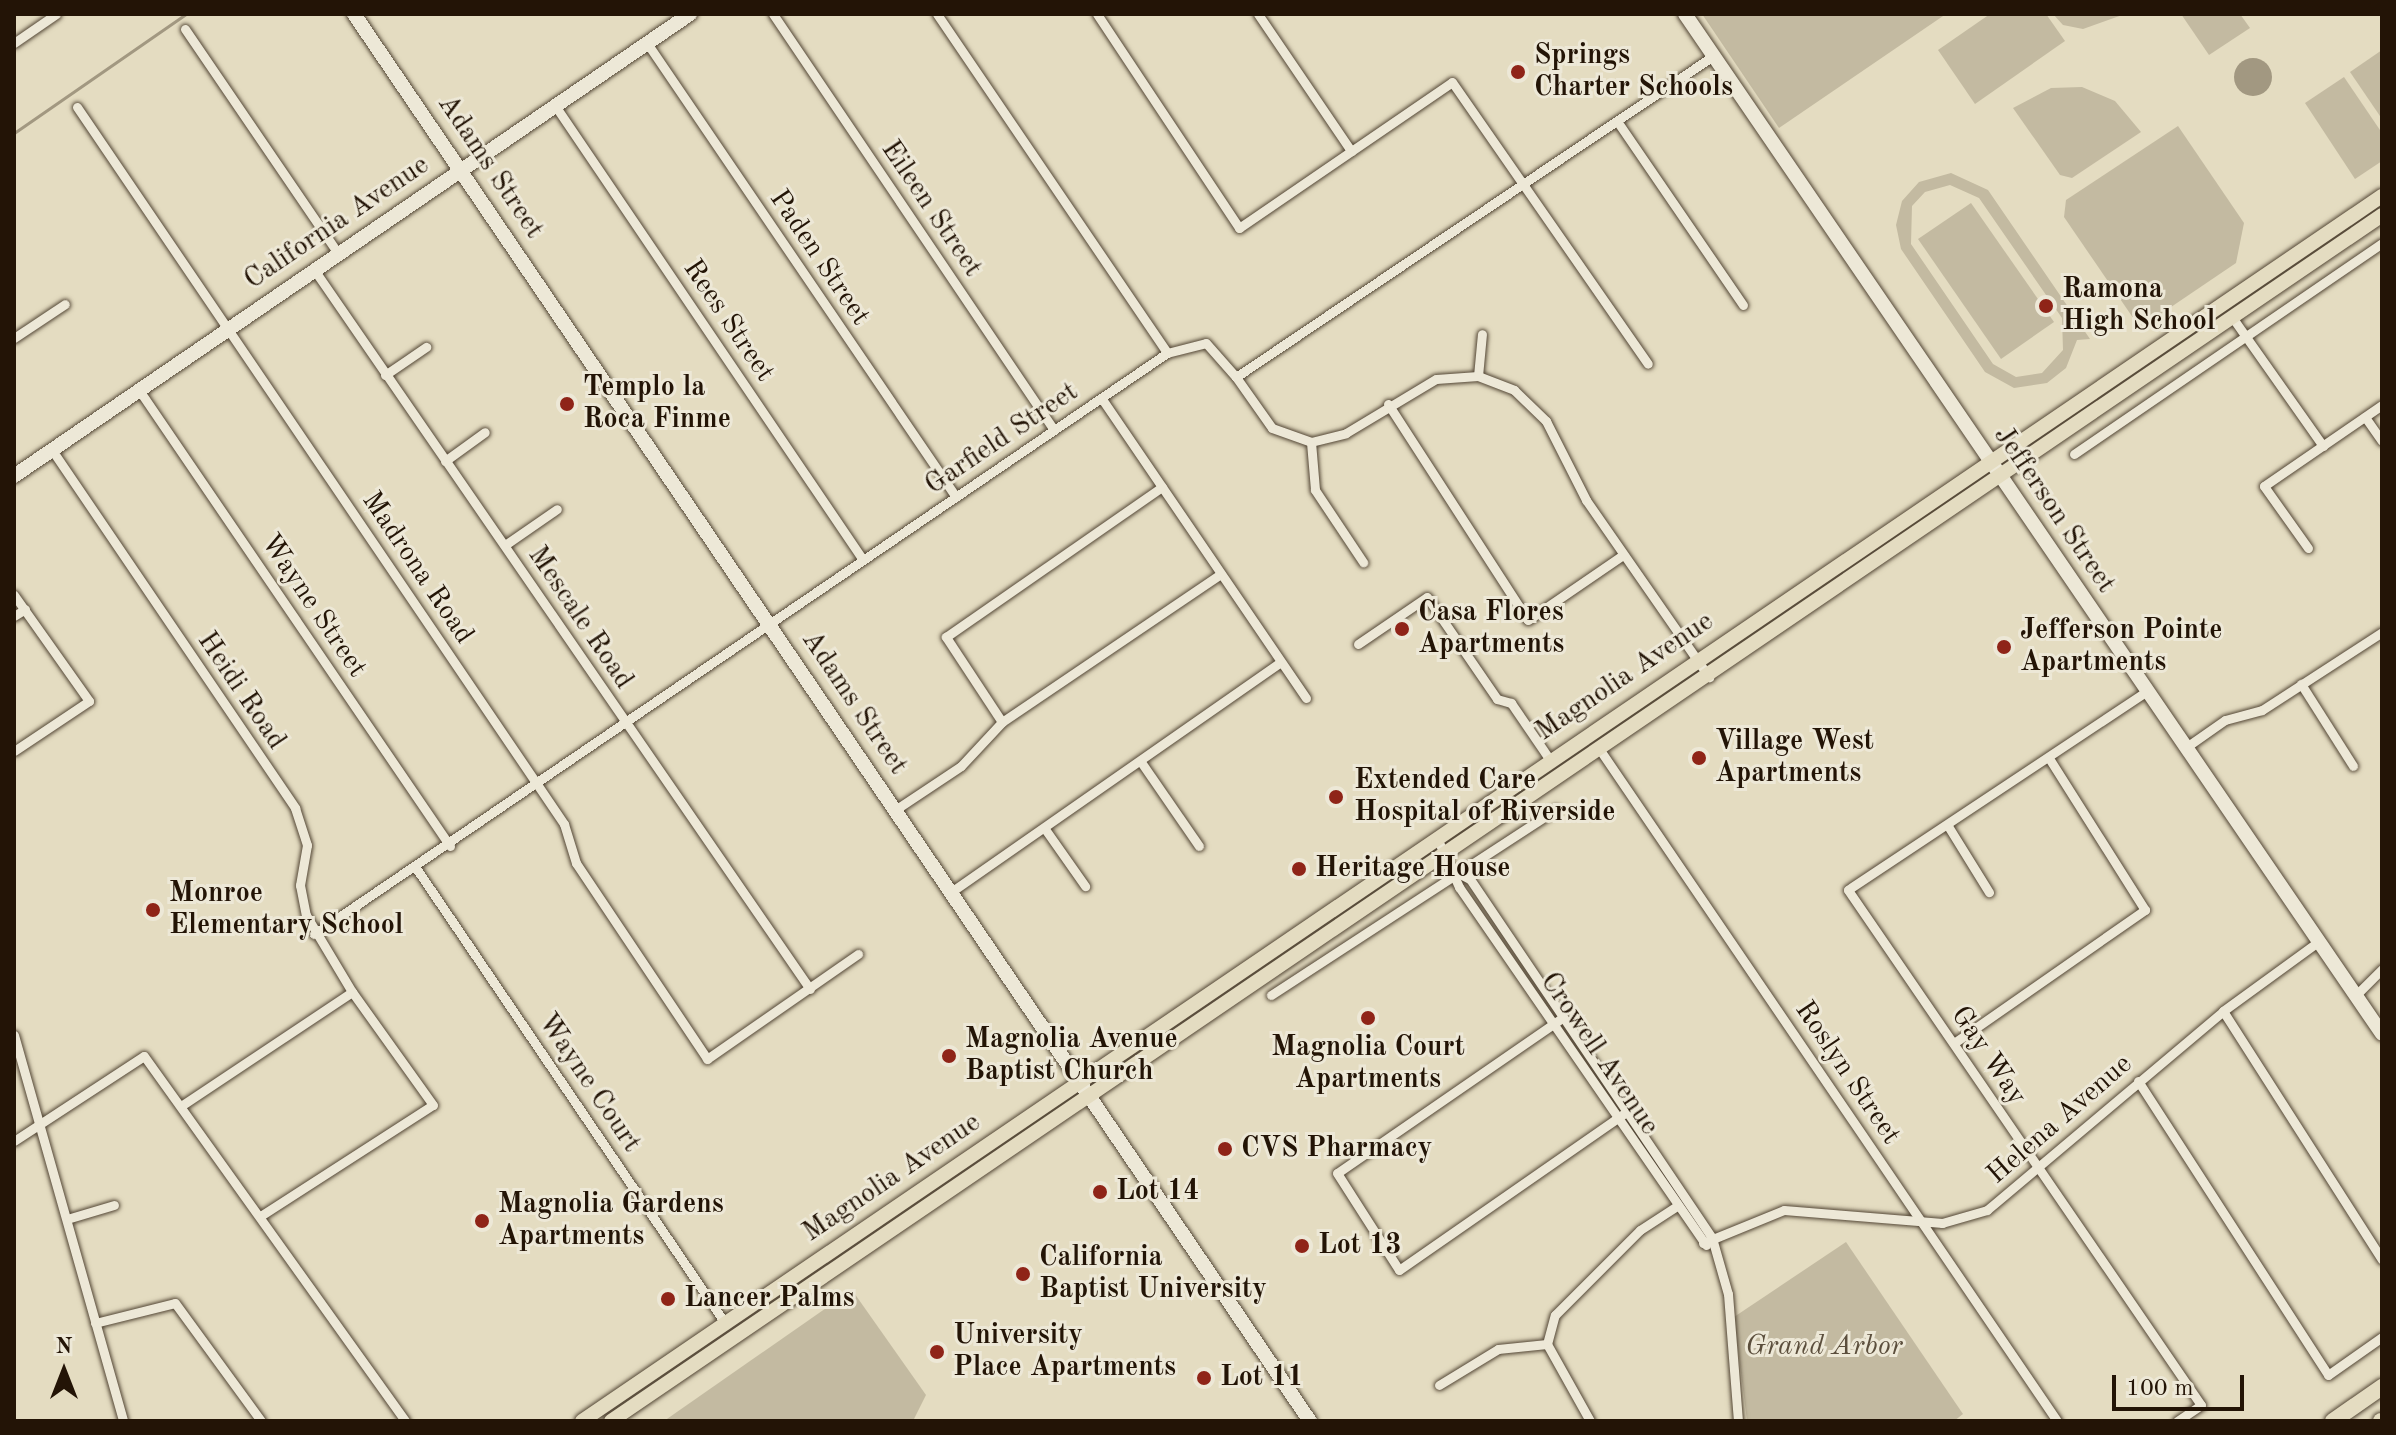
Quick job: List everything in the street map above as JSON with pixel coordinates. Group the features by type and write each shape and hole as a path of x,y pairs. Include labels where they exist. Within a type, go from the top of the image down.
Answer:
{"highway":[{"path":"2333,1421 2382,1387"}],"main road":[{"name":"Adams Street","path":"354,14 1310,1421"},
{"name":"California Avenue","path":"14,476 690,14"},
{"name":"Jefferson Street","path":"1685,14 2382,1034"},
{"name":"Magnolia Avenue","path":"582,1421 1697,659 2382,196"},
{"name":"Magnolia Avenue","path":"611,1421 1448,856 2382,215"},
{"path":"725,1323 736,1337"}],"street":[{"path":"14,43 56,14"},
{"name":"Eileen Street","path":"773,14 1054,430"},
{"path":"937,14 1167,353"},
{"path":"1097,14 1239,228 1452,82 1648,364"},
{"path":"1258,14 1351,151"},
{"path":"185,29 339,255"},
{"name":"Paden Street","path":"647,43 956,497"},
{"path":"1709,677 1623,555 1539,411 1514,390 1478,376 1436,379 1388,404 1346,433 1311,442 1272,428 1236,377 1713,56"},
{"name":"Madrona Road","path":"77,107 564,824 576,863 707,1059 810,989"},
{"name":"Rees Street","path":"556,107 863,560"},
{"path":"1617,121 1743,305"},
{"path":"2074,454 2382,243"},
{"name":"Mescale Road","path":"315,271 810,989"},
{"path":"14,338 65,304"},
{"path":"2232,317 2323,446"},
{"path":"1478,376 1482,334"},
{"name":"Garfield Street","path":"314,934 450,846 1167,353 1206,343 1236,377"},
{"path":"385,375 426,347"},
{"name":"Wayne Street","path":"139,390 450,846"},
{"path":"1102,399 1306,698"},
{"path":"1388,404 1528,620 1623,555"},
{"path":"2308,548 2264,486 2382,405"},
{"path":"2365,417 2382,441"},
{"path":"445,461 485,432"},
{"path":"1311,442 1315,490 1363,562"},
{"name":"Heidi Road","path":"52,450 295,808 307,845 300,895 314,934 352,992"},
{"path":"1002,722 946,637 1162,487"},
{"path":"505,545 557,509"},
{"path":"895,810 978,752 1002,722 1221,574"},
{"path":"14,595 89,701 14,751"},
{"path":"1358,644 1427,597 1497,699 1511,703 1550,760"},
{"path":"14,616 25,609"},
{"path":"2185,748 2301,684 2382,632"},
{"path":"951,892 1281,662"},
{"path":"2301,684 2353,766"},
{"path":"1989,892 1948,826 2147,691"},
{"name":"Roslyn Street","path":"1600,750 2057,1421"},
{"path":"1954,1043 2145,910 2049,758"},
{"path":"1141,762 1199,846"},
{"path":"1271,995 1556,809"},
{"name":"Gay Way","path":"1948,826 1848,890 2201,1405 2177,1421"},
{"path":"1045,829 1085,886"},
{"name":"Crowell Avenue","path":"1437,838 1458,873 1459,887 1708,1241"},
{"name":"Wayne Court","path":"416,868 725,1323"},
{"name":"Crowell Avenue","path":"1458,873 1470,879 1562,1018 1677,1206 1716,1251 1728,1294 1738,1421"},
{"name":"Helena Avenue","path":"1708,1241 1784,1210 1921,1222 1987,1210 2223,1011 2318,942"},
{"path":"810,989 858,954"},
{"path":"2356,995 2382,969"},
{"path":"184,1104 352,992 433,1105 262,1215"},
{"path":"2223,1011 2382,1260"},
{"path":"1562,1018 1337,1173 1399,1270 1621,1116"},
{"path":"14,1035 123,1421"},
{"path":"14,1141 144,1056 184,1104 405,1421"},
{"path":"2138,1081 2328,1375 2382,1337"},
{"path":"67,1219 114,1205"},
{"path":"1590,1421 1552,1366 1547,1344 1561,1307 1640,1230 1677,1206"},
{"path":"95,1323 175,1303 261,1421"},
{"path":"1439,1385 1498,1349 1547,1344"}],"green space":[{"path":"1702,14 1946,14 1779,128"},
{"path":"1990,14 2046,14 2065,41 1975,104 1938,50"},
{"path":"2053,14 2125,14 2083,29 2063,25"},
{"path":"2181,14 2240,14 2250,28 2209,55"},
{"path":"2382,50 2382,119 2350,72"},
{"path":"2344,77 2382,133 2382,161 2355,179 2305,103"},
{"path":"2082,87 2115,101 2141,132 2072,178 2060,175 2013,108 2051,88"},
{"path":"2178,126 2244,223 2236,263 2140,328 2064,217 2066,200"},
{"path":"1951,173 1988,190 2090,339 2077,340 2066,368 2047,383 2014,388 1985,372 1901,249 1896,225 1902,201 1919,182","holes":["1950,185 1979,198 2062,318 2063,350 2042,373 2016,377 1993,364 1911,244 1912,206 1925,192"]},
{"path":"1971,203 2054,322 2001,359 1918,239"},
{"name":"Grand Arbor","path":"1846,1242 1963,1414 1954,1421 1747,1421 1734,1317"},
{"path":"852,1290 926,1395 913,1421 664,1421"}],"shaded area":[{"path":"2253,58 2266,64 2272,77 2266,90 2253,96 2240,90 2234,77 2240,64"}],"waterway":[{"path":"14,133 186,14"}],"place":[{"name":"Springs Charter Schools","path":"1518,72"},
{"name":"Ramona High School","path":"2046,306"},
{"name":"Templo la Roca Finme","path":"567,404"},
{"name":"Casa Flores Apartments","path":"1402,629"},
{"name":"Jefferson Pointe Apartments","path":"2004,647"},
{"name":"Village West Apartments","path":"1699,758"},
{"name":"Extended Care Hospital of Riverside","path":"1336,797"},
{"name":"Heritage House","path":"1299,869"},
{"name":"Monroe Elementary School","path":"153,910"},
{"name":"Magnolia Court Apartments","path":"1368,1018"},
{"name":"Magnolia Avenue Baptist Church","path":"949,1056"},
{"name":"CVS Pharmacy","path":"1225,1149"},
{"name":"Lot 14","path":"1100,1192"},
{"name":"Magnolia Gardens Apartments","path":"482,1221"},
{"name":"Lot 13","path":"1302,1246"},
{"name":"California Baptist University","path":"1023,1274"},
{"name":"Lancer Palms","path":"668,1299"},
{"name":"University Place Apartments","path":"937,1352"},
{"name":"Lot 11","path":"1204,1378"}]}
